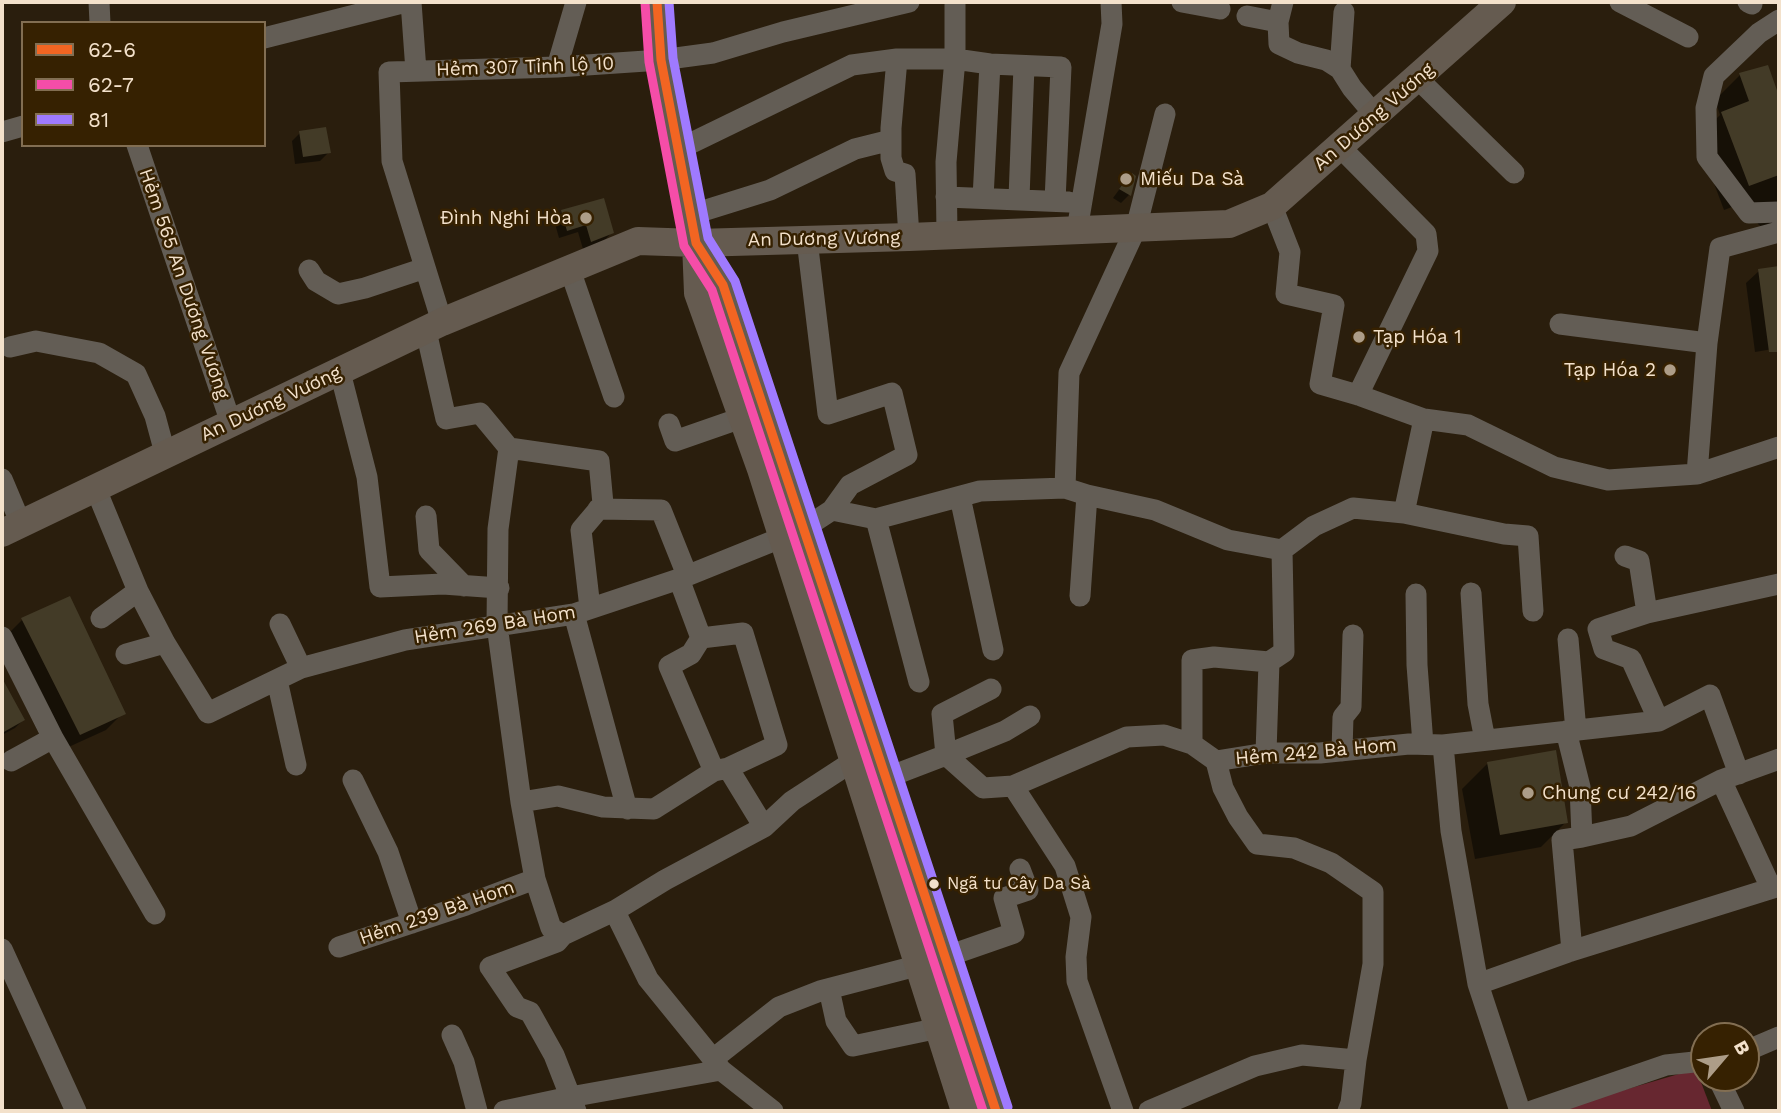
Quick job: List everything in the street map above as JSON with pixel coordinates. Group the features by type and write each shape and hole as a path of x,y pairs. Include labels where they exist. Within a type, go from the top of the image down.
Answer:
{"main road":[{"path":"657,2 661,60 695,243 698,293 886,778 932,961 939,1028 965,1111"},
{"name":"An Dương Vương","path":"11,529 165,453 434,327 638,241 695,243 909,237 1079,217 1136,228 1230,224 1272,206 1502,2"},
{"path":"695,243 723,285 855,760 992,1110"}],"street":[{"path":"99,2 100,21"},
{"path":"266,38 408,2 415,71"},
{"path":"557,67 576,2"},
{"name":"Hẻm 307 Tỉnh lộ 10","path":"425,268 392,161 389,72 557,67 661,60 713,53 782,32 909,2"},
{"path":"947,234 946,162 955,59 955,2"},
{"path":"946,197 1055,201 1079,217 1112,24 1111,2"},
{"path":"1182,2 1220,9"},
{"path":"1620,2 1688,37"},
{"path":"1247,16 1280,12 1279,44 1298,53 1326,60 1340,69 1374,114"},
{"path":"1340,69 1344,12"},
{"path":"1779,20 1759,33 1714,76 1706,108 1707,157 1749,213 1779,212"},
{"path":"897,59 891,158 895,171 905,174 909,237"},
{"path":"677,150 852,65 897,59 955,59 990,64 1061,67 1055,201"},
{"path":"982,198 990,64"},
{"path":"1019,198 1024,66"},
{"path":"1418,79 1514,173"},
{"path":"1065,488 1069,373 1136,228 1165,114"},
{"path":"2,132 21,127"},
{"path":"690,215 770,190 855,149 891,140"},
{"name":"Hẻm 565 An Dương Vương","path":"139,147 231,423"},
{"path":"1340,147 1426,234 1428,251 1358,395"},
{"path":"1272,206 1290,252 1286,294 1334,305 1320,384 1424,419 1468,425 1554,467 1608,480 1697,474 1779,447"},
{"path":"1697,474 1707,343 1720,248 1779,232"},
{"name":"Hẻm 269 Bà Hom","path":"165,643 208,713 301,668 405,640 582,611 683,577 793,533 832,510 850,485 907,455 892,393 828,414 807,240"},
{"path":"309,270 316,281 338,294 425,268 446,418 480,413 509,448 600,461 603,504 581,530 582,611 627,809"},
{"path":"570,270 614,397"},
{"path":"1560,324 1707,343"},
{"path":"10,347 36,341 99,353 135,374 155,416 165,453"},
{"path":"340,372 367,477 380,587 443,584 499,589"},
{"path":"669,424 675,440 744,417"},
{"path":"1404,513 1424,419"},
{"path":"509,448 498,529 497,625 521,802 535,879 551,928 563,935"},
{"path":"2,479 11,529"},
{"path":"95,487 138,591 165,643 127,654"},
{"path":"832,510 876,519 980,491 1065,488 1155,510 1228,540 1282,550 1314,526 1353,508 1404,513 1504,534 1528,536 1533,611"},
{"path":"1080,596 1087,495"},
{"path":"960,497 993,650"},
{"path":"598,509 661,510 701,638 691,654 669,666 721,770 764,827"},
{"path":"426,516 429,550 464,586"},
{"path":"876,519 919,682"},
{"path":"1192,744 1192,660 1214,657 1269,662 1284,652 1282,550"},
{"path":"1625,556 1639,561 1647,613"},
{"path":"1478,984 1775,887 1730,777 1710,695 1659,721 1631,659 1604,649 1598,629 1647,613 1779,584"},
{"path":"101,618 138,591"},
{"path":"1471,593 1478,704 1485,740"},
{"path":"1416,594 1417,665 1451,831 1478,984 1520,1111"},
{"path":"280,624 301,668"},
{"path":"521,802 558,796 603,807 654,809 721,770 777,744 743,634 701,638"},
{"path":"1342,751 1343,718 1351,707 1353,635"},
{"path":"2,637 53,738 155,914"},
{"path":"1568,639 1571,731 1580,788 1582,837"},
{"path":"1266,753 1269,662"},
{"path":"277,680 296,765"},
{"path":"946,755 942,714 991,689"},
{"path":"886,778 1005,731 1030,716"},
{"name":"Hẻm 242 Bà Hom","path":"946,755 983,788 1013,786 1127,737 1164,735 1192,744 1216,761 1266,753 1321,753 1433,745 1659,721"},
{"path":"11,761 53,738"},
{"path":"1573,951 1562,840 1631,826 1730,777 1779,759"},
{"path":"573,1104 554,1055 530,1012 516,1007 490,967 557,942 563,935 616,910 665,880 764,827 792,801 855,760"},
{"path":"1216,761 1223,788 1238,817 1257,844 1294,848 1331,863 1373,892 1373,964 1348,1111"},
{"path":"352,780 387,852 412,923"},
{"path":"1013,786 1065,866 1082,917 1076,957 1077,981 1123,1111"},
{"path":"504,1111 573,1104 717,1064 779,1007 829,989 932,961 1014,933 1003,898 1028,890 1020,869"},
{"name":"Hẻm 239 Bà Hom","path":"339,947 535,879"},
{"path":"616,910 648,979 717,1064 773,1111"},
{"path":"2,950 76,1111"},
{"path":"829,989 836,1021 853,1046 939,1028"},
{"path":"452,1035 464,1062 477,1111"},
{"path":"1760,1045 1779,1037"},
{"path":"1149,1111 1255,1066 1302,1055 1356,1060"},
{"path":"1532,1111 1666,1065 1690,1062"},
{"path":"1725,1092 1734,1111"}],"shaded area":[{"path":"1690,1071 1690,1092 1705,1092 1712,1111 1552,1111"}],"building":[{"path":"1768,65 1779,96 1779,175 1749,186 1721,112 1749,101 1739,73"},
{"path":"326,127 331,153 303,157 299,131"},
{"path":"1132,173 1136,176 1131,196 1119,189"},
{"name":"Đình Nghi Hòa","path":"604,198 614,233 591,242 586,225 567,231 561,210"},
{"path":"1779,266 1779,352 1769,352 1758,269"},
{"path":"70,596 126,714 80,735 21,618"},
{"path":"2,678 25,720 2,733"},
{"name":"Chung cư 242/16","path":"1556,750 1568,823 1500,835 1487,762"}],"transit line":[{"name":"62-6","path":"657,2 661,60 696,243 723,285 996,1111"},
{"name":"81","path":"669,2 673,58 708,238 735,281 1008,1107"},
{"name":"62-7","path":"645,3 649,62 684,246 712,290 983,1111"}],"place":[{"name":"Miếu Da Sà","path":"1126,179"},
{"name":"Đình Nghi Hòa","path":"586,218"},
{"name":"Tạp Hóa 1","path":"1359,337"},
{"name":"Tạp Hóa 2","path":"1670,370"},
{"name":"Chung cư 242/16","path":"1528,793"},
{"name":"Ngã tư Cây Da Sà","path":"934,884"}]}
